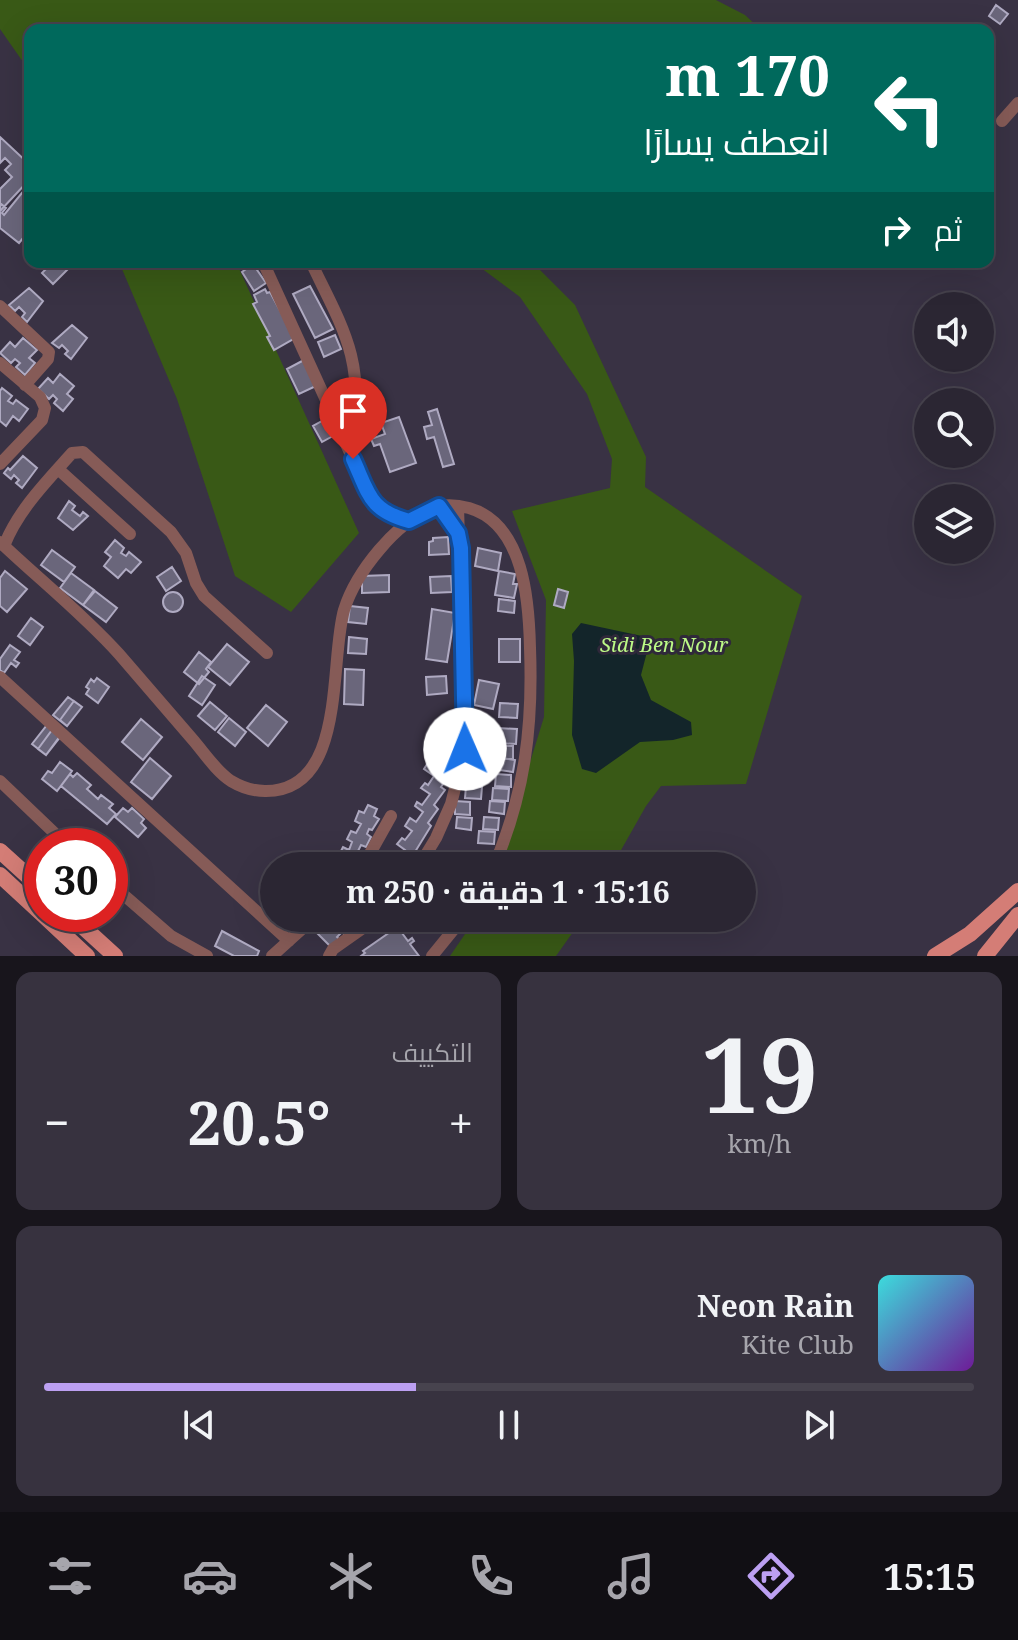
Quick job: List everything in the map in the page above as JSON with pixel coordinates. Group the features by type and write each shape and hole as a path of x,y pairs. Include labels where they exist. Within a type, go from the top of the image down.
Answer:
{"main road":[{"path":"0,851 24,873"},
{"path":"0,875 24,897"},
{"path":"935,956 970,934 1018,891"},
{"path":"985,956 1018,915"},
{"path":"61,932 87,956"},
{"path":"89,932 115,956"}],"street":[{"path":"1002,121 1018,103"},
{"path":"266,268 375,505 388,515 409,521"},
{"path":"314,268 348,343 353,364 353,459"},
{"path":"0,306 49,352 48,359 25,385"},
{"path":"0,363 42,401 45,408 44,417 0,464"},
{"path":"267,653 204,596 186,553 171,532 86,454 75,452 58,469 20,514 2,544 116,650 220,771 242,787 269,791 295,783 307,775 322,753 343,614 366,566 409,521 439,506 458,506 487,517 504,534 522,578 529,612 530,730 517,803 499,852"},
{"path":"58,469 130,534"},
{"path":"439,506 458,533"},
{"path":"428,852 451,804 465,749 458,506"},
{"path":"0,677 289,941"},
{"path":"0,781 49,828"},
{"path":"371,852 391,816"},
{"path":"128,899 171,936 207,956"},
{"path":"272,956 299,932"},
{"path":"329,956 333,949 357,932"},
{"path":"432,956 452,932"}],"green space":[{"path":"0,0 716,0 745,15 755,24 24,24 24,63 0,29"},
{"path":"122,268 239,268 359,533 291,612 235,576 177,399"},
{"name":"Sidi Ben Nour","path":"481,268 538,268 575,305 646,457 645,487 802,596 746,784 661,786 620,852 502,852 544,717 546,600 512,511 610,488 612,459 587,394 520,297"},
{"path":"466,932 573,932 556,956 450,956"}],"shaded area":[{"path":"581,623 642,636 648,648 641,675 651,700 691,722 692,735 673,740 640,742 596,773 582,769 572,735 572,634"}],"building":[{"path":"996,5 1008,14 1000,24 989,16"},
{"path":"0,137 24,159 24,185 0,211 0,189 12,177 5,170 11,164 5,158 0,163"},
{"path":"24,190 24,237 19,243 0,228 0,203 6,208 2,213 4,215"},
{"path":"47,268 69,268 53,284 42,273"},
{"path":"256,268 266,283 254,291 242,272"},
{"path":"310,286 333,329 315,338 293,294"},
{"path":"29,288 43,301 27,322 22,317 25,313 19,307 15,311 9,305"},
{"path":"265,289 267,293 270,292 295,338 274,350 253,304 257,302 254,295"},
{"path":"72,325 87,338 71,359 62,345 59,348 52,343"},
{"path":"335,335 341,349 324,357 318,342"},
{"path":"23,338 37,350 29,358 35,363 25,375 16,367 20,363 15,359 11,363 0,353 10,342 15,347"},
{"path":"304,360 316,386 299,394 287,369"},
{"path":"60,374 74,386 67,394 73,399 63,411 54,403 57,399 53,395 49,399 38,389 48,378 53,383"},
{"path":"2,388 12,396 8,401 13,404 16,400 28,409 19,421 13,416 6,426 0,421"},
{"path":"437,409 454,464 443,467 434,437 427,439 424,427 432,425 428,412"},
{"path":"331,416 340,432 322,442 313,426"},
{"path":"399,417 416,463 390,472 380,444 374,446 371,439 385,434 381,423"},
{"path":"23,456 37,468 22,488 16,483 19,480 14,475 11,479 4,473"},
{"path":"69,501 75,506 72,510 80,516 83,512 88,516 73,530 58,518"},
{"path":"448,537 449,554 429,555 429,542 433,538"},
{"path":"115,540 124,548 121,553 126,556 129,552 141,562 131,573 126,569 118,578 104,566 111,557 105,552"},
{"path":"478,548 501,553 498,571 475,566"},
{"path":"52,550 75,567 64,582 41,565"},
{"path":"172,567 181,581 166,591 157,577"},
{"path":"5,571 27,589 7,612 0,606 0,578"},
{"path":"499,571 515,574 513,584 517,584 514,598 495,595"},
{"path":"71,573 94,590 83,605 60,588"},
{"path":"389,575 389,592 362,593 362,576"},
{"path":"451,576 452,592 431,593 430,577"},
{"path":"558,589 568,592 564,608 554,605"},
{"path":"95,591 117,608 106,622 83,605"},
{"path":"173,592 180,595 183,602 180,609 173,612 166,609 163,602 166,595"},
{"path":"499,599 515,601 514,613 498,611"},
{"path":"350,606 368,608 366,624 348,622"},
{"path":"432,609 455,613 447,662 426,659"},
{"path":"31,618 43,627 30,645 18,636"},
{"path":"349,637 367,639 366,654 348,653"},
{"path":"499,639 520,639 520,662 499,662"},
{"path":"227,644 249,662 230,685 208,667"},
{"path":"10,645 20,652 14,660 19,663 16,667 11,663 4,673 0,670 0,659"},
{"path":"199,652 211,662 206,669 209,672 199,684 184,672"},
{"path":"345,669 364,670 363,705 344,704"},
{"path":"202,676 215,685 202,705 189,696"},
{"path":"446,676 447,693 427,695 426,677"},
{"path":"97,678 109,687 98,703 86,694 91,679 94,682"},
{"path":"479,680 499,684 493,709 474,705"},
{"path":"68,697 82,707 67,726 53,715"},
{"path":"74,701 82,707 67,726 60,720"},
{"path":"210,702 227,716 215,730 198,716"},
{"path":"500,703 518,704 517,718 499,717"},
{"path":"266,705 287,722 268,746 247,728"},
{"path":"229,718 246,732 235,746 218,732"},
{"path":"141,719 162,737 143,760 122,742"},
{"path":"47,725 61,736 46,755 32,744"},
{"path":"469,725 485,726 484,754 468,754"},
{"path":"498,728 517,729 516,744 497,743"},
{"path":"52,730 60,736 46,755 38,749"},
{"path":"487,733 494,733 490,758 483,757"},
{"path":"498,746 513,746 513,759 498,759"},
{"path":"481,756 481,768 466,769 466,757"},
{"path":"150,758 171,776 152,799 131,782"},
{"path":"439,758 446,763 443,767 446,769 438,780 445,790 434,805 438,809 415,852 404,852 397,844 412,831 405,826 410,818 416,822 423,812 415,806 417,802 422,805 430,794 421,788 425,783 428,785 434,776 424,769 429,761 434,765"},
{"path":"501,758 515,760 513,772 499,770"},
{"path":"60,762 72,771 57,791 42,779 48,771 52,773"},
{"path":"464,771 479,772 479,785 464,784"},
{"path":"77,773 91,785 87,789 98,799 101,795 113,804 109,808 116,814 107,824 61,786 70,774 73,777"},
{"path":"496,774 511,775 511,787 495,786"},
{"path":"466,786 482,787 481,799 465,798"},
{"path":"493,788 509,789 508,801 492,800"},
{"path":"455,801 470,802 470,815 455,814"},
{"path":"490,801 505,802 504,814 489,812"},
{"path":"368,805 377,809 374,816 379,819 372,830 369,829 367,834 371,837 366,847 361,845 358,852 340,852 343,847 349,850 352,842 347,839 351,831 356,833 361,824 355,821 359,811 364,813"},
{"path":"123,808 128,812 132,808 144,819 141,823 146,828 138,837 115,817"},
{"path":"457,817 472,818 471,830 456,828"},
{"path":"484,817 499,818 498,830 483,829"},
{"path":"479,831 495,832 494,844 478,843"},
{"path":"222,931 259,951 257,956 234,956 215,946"},
{"path":"318,932 342,932 331,947"},
{"path":"390,932 401,932 408,941 412,938 414,941 410,944 419,956 361,956 365,953 363,951"}],"route":[{"path":"353,459 372,501 383,512 409,521 439,506 458,533 461,548 465,749"}]}
